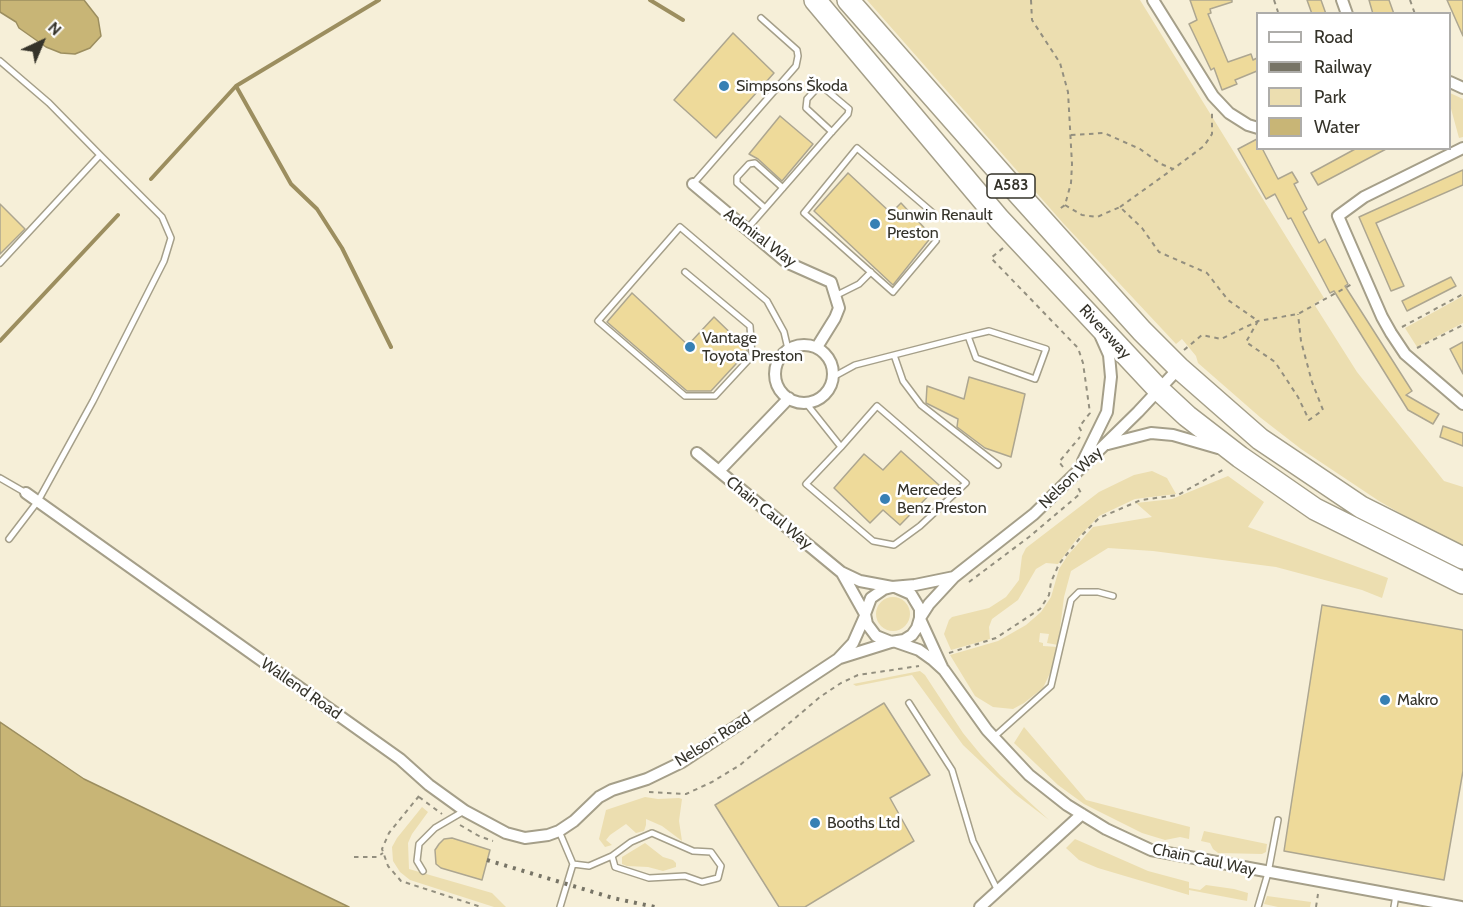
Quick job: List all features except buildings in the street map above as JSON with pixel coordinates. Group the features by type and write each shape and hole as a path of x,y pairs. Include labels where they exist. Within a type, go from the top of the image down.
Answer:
{"highway":[{"name":"Riversway","path":"814,0 999,219 1090,317 1260,439 1361,507 1463,558"},
{"name":"Riversway","path":"848,0 1142,331 1170,374 1199,426 1315,509 1463,583"}],"street":[{"path":"1153,0 1213,96 1229,113 1256,128"},
{"path":"1463,148 1364,197 1338,216 1391,333 1405,354 1463,404"},
{"name":"Admiral Way","path":"693,184 786,262 831,282 837,295"},
{"path":"817,347 836,318 839,308 837,295"},
{"path":"1079,469 1102,427 1110,390 1109,356 1090,317"},
{"path":"801,345 817,347 826,354 833,367 833,377 824,395 806,403 789,398 783,393 777,384 775,374 777,364 788,349 801,345"},
{"name":"Nelson Way","path":"920,618 929,604 954,577 1034,514 1104,445 1170,374"},
{"path":"719,471 789,398"},
{"path":"1104,445 1151,433 1173,435 1208,444 1240,457"},
{"name":"Chain Caul Way","path":"697,453 842,572 861,581 893,587"},
{"name":"Wallend Road","path":"26,493 399,759 429,785 465,811 506,833 525,838 559,831 584,811"},
{"name":"Chain Caul Way","path":"842,572 866,615"},
{"name":"Nelson Way","path":"893,587 954,577"},
{"path":"893,587 911,594 917,601 920,618 912,635 904,640 893,642 876,636 867,624 866,615 871,598 884,589 893,587"},
{"name":"Nelson Road","path":"584,811 599,797 612,790 647,779 682,762 838,659 853,643 866,615"},
{"name":"Chain Caul Way","path":"920,618 944,670 994,737 1029,775 1106,829 1151,850 1461,907"},
{"name":"Chain Caul Way","path":"893,642 919,650 944,670"},
{"name":"Nelson Road","path":"838,659 893,642"},
{"path":"980,907 1082,814"}],"lane":[{"path":"693,184 796,66 797,50 761,18"},
{"path":"0,61 49,103 162,217 171,238 169,249 93,400 38,501 9,539"},
{"path":"746,230 848,114 849,109 825,88 818,87 807,99 806,108 832,132"},
{"path":"933,213 857,148 804,213 894,292 936,241"},
{"path":"0,263 100,155"},
{"path":"765,208 737,183 737,177 749,164 755,163 783,188"},
{"path":"685,272 750,326 752,356 715,396 686,396 598,321 680,227 767,301 784,332 788,349"},
{"path":"837,295 859,284 871,272"},
{"path":"833,377 855,365 968,336 989,331 1046,349 1035,379 976,358 968,336"},
{"path":"894,355 903,381 921,405 998,465"},
{"path":"806,403 841,447"},
{"path":"877,406 966,483 920,526 894,545 873,541 806,484 841,447 877,406"},
{"path":"0,478 26,493"},
{"path":"994,737 1051,686 1071,600 1079,592 1098,592 1113,596"},
{"path":"909,703 952,770 973,841 998,891"},
{"path":"423,871 417,861 419,844 435,828 465,811"},
{"path":"1258,907 1268,873 1278,820"},
{"path":"559,831 573,864 560,907"},
{"path":"573,864 589,866 612,856 631,842 652,833 693,851 711,852 721,866 718,878 702,882 685,876 649,878 615,867 612,856"},
{"path":"1394,907 1396,895"}],"path":[{"path":"1031,0 1032,20 1060,63 1068,92 1071,183 1065,205 1058,209"},
{"path":"1274,0 1278,12"},
{"path":"1065,205 1082,215 1097,217 1120,207 1173,169 1204,146 1212,134 1213,96"},
{"path":"1071,135 1104,133 1140,149 1161,164 1173,169"},
{"path":"1120,207 1142,228 1159,252 1207,273 1228,300 1258,321"},
{"path":"1005,246 991,258 1078,348 1090,413 1079,427 1083,434"},
{"path":"1170,374 1202,334 1221,339 1258,321 1298,314 1365,277"},
{"path":"1391,333 1463,294"},
{"path":"1258,321 1246,342 1275,362 1298,397 1309,420 1323,410 1301,341 1298,314"},
{"path":"1405,354 1463,325"},
{"path":"945,654 996,638 1040,609 1049,595 1051,582 1059,564 1099,518 1141,500 1178,495 1222,471 1240,457"},
{"path":"354,856 377,856 383,853"},
{"path":"1316,907 1320,882"}],"green space":[{"path":"867,0 1140,0 1324,298 1314,304 1357,372 1444,481 1463,487 1463,547 1379,501 1301,449 1261,418 1198,363 1196,356 1182,339 1176,344 1063,223"},
{"path":"1451,93 1463,99 1463,137 1459,138 1451,109"},
{"path":"1463,296 1463,323 1417,347 1405,328"},
{"path":"1152,471 1167,478 1176,494 1135,499 1099,516 1076,540 1058,564 1046,563 1036,569 1018,600 992,619 989,627 990,639 951,650 944,634 949,620 952,617 989,608 1006,597 1019,580 1022,556 1026,548 1099,492 1134,475"},
{"path":"1228,476 1264,502 1248,527 1388,578 1382,598 1362,590 1276,567 1153,551 1108,548 1071,571 1064,597 1058,645 1047,643 1049,634 1040,633 1039,642 1043,643 1043,646 1058,647 1043,688 1013,709 993,707 975,696 950,655 998,641 1026,625 1041,612 1051,597 1059,569 1068,555 1093,527 1152,517 1136,503 1172,499"},
{"path":"893,597 905,602 910,614 905,626 893,631 881,626 876,614 881,602"},
{"path":"920,671 981,755 1049,820 1015,794 963,745 912,675 856,686 853,684"},
{"path":"1024,727 1086,800 1190,827 1189,839 1180,837 1165,840 1142,833 1084,804 1058,785 1014,743"},
{"path":"645,797 682,799 679,821 682,841 662,826 646,819 644,831 636,833 626,824 610,835 606,840 612,845 605,847 599,839 606,810"},
{"path":"422,807 428,812 408,843 409,869 492,893 506,907 494,907 410,880 400,872 393,861 392,847"},
{"path":"1204,831 1267,844 1266,852 1262,854 1218,853 1210,843 1201,841"},
{"path":"1075,839 1148,871 1189,882 1189,888 1200,890 1206,885 1248,893 1247,901 1189,890 1189,895 1098,868 1079,860 1066,848"},
{"path":"645,843 663,857 673,860 676,867 663,871 622,864 622,857"},
{"path":"1267,896 1311,902 1310,907 1278,907 1264,904"}],"water":[{"path":"0,0 84,0 98,18 101,36 90,48 75,54 61,53 46,47 0,12"},
{"path":"0,722 84,779 349,907 0,907"}],"waterway":[{"path":"151,179 236,86 379,0"},
{"path":"650,0 683,20"},
{"path":"236,86 291,184 317,209 342,248 391,347"},
{"path":"0,341 118,215"}],"railway":[{"path":"487,860 613,898 655,907"}],"place":[{"name":"Simpsons Škoda","path":"724,86"},
{"name":"Sunwin Renault Preston","path":"875,224"},
{"name":"Vantage Toyota Preston","path":"690,347"},
{"name":"Mercedes Benz Preston","path":"885,499"},
{"name":"Makro","path":"1385,700"},
{"name":"Booths Ltd","path":"815,823"}]}
